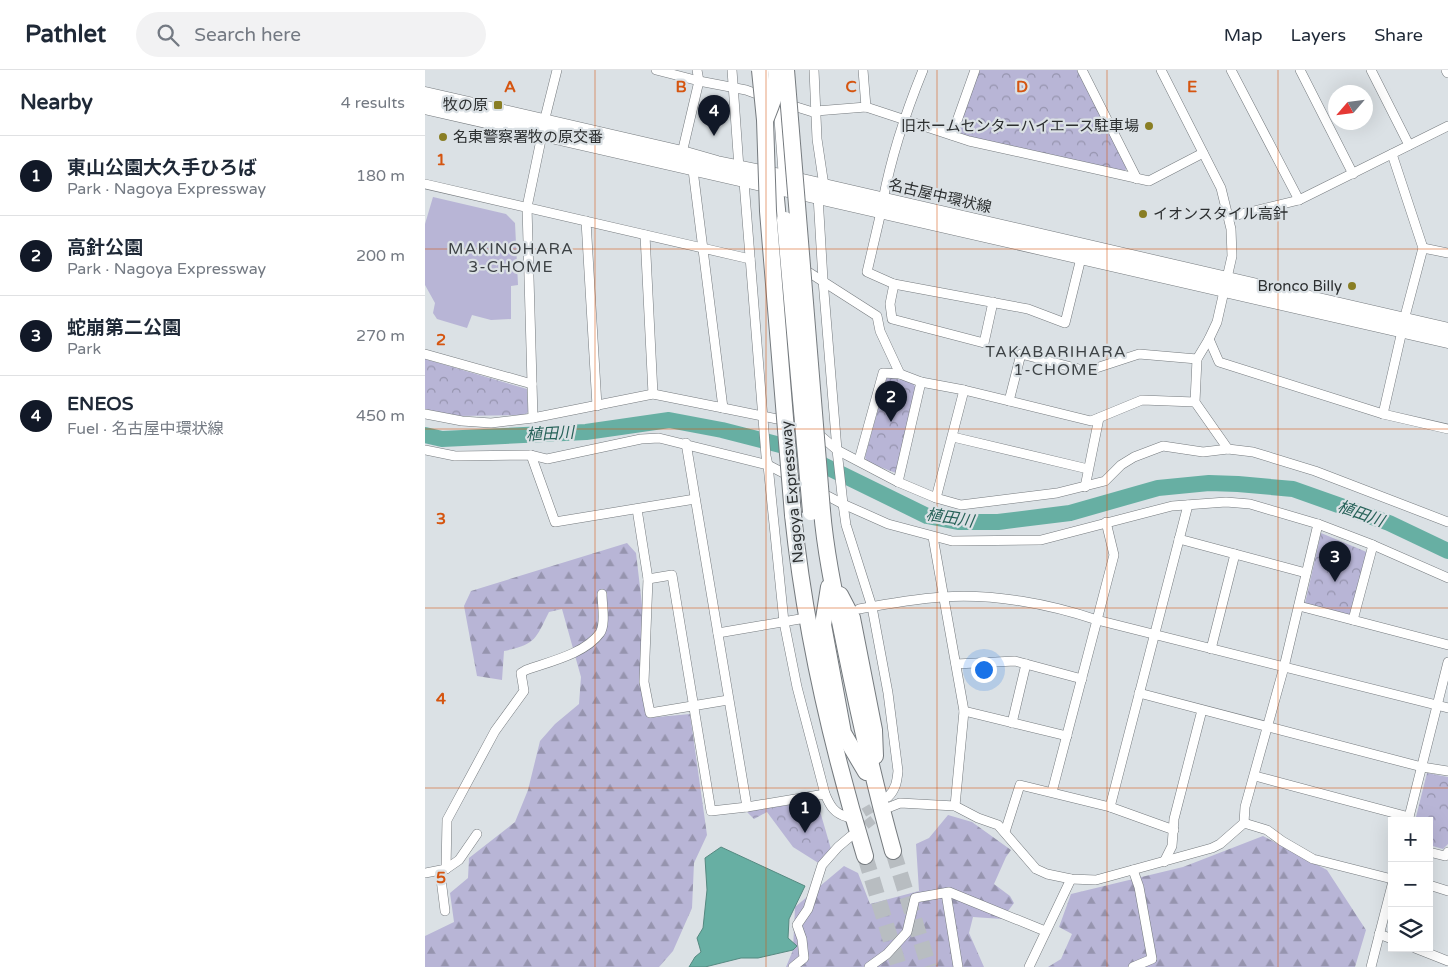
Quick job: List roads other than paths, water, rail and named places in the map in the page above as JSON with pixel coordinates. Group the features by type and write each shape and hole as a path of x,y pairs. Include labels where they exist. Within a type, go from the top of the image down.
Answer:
{"highway":[{"path":"754,70 755,83 765,120"},
{"path":"760,70 765,120"},
{"path":"765,120 769,83 766,70"},
{"path":"765,120 775,95 776,70"},
{"path":"786,70 790,120"},
{"path":"790,120 792,70"},
{"name":"Nagoya Expressway","path":"765,120 768,211 807,513 826,548 861,727 886,797"},
{"name":"Nagoya Expressway","path":"790,120 807,513 799,570 803,617 846,795 865,856"},
{"path":"780,182 781,220 807,513"},
{"path":"886,797 893,851"}],"main road":[{"name":"名古屋中環状線","path":"425,94 693,170 745,182 780,182"},
{"name":"名古屋中環状線","path":"425,107 682,153 739,168 780,182 882,206 1081,258 1226,285 1403,325 1448,330"},
{"name":"名古屋中環状線","path":"882,206 1164,264 1226,285"},
{"name":"名古屋中環状線","path":"1403,325 1448,341"}],"street":[{"path":"533,418 527,207 557,70"},
{"path":"656,70 746,90 803,110 816,112 866,107 969,141 1149,181 1203,153"},
{"path":"682,153 699,81 697,70"},
{"path":"732,70 739,168"},
{"path":"766,70 767,97 780,182"},
{"path":"776,70 779,101 780,182"},
{"path":"814,70 821,191 823,280 843,504 846,525 872,607 888,693 898,771 897,782 886,797 900,803 955,806 978,818 999,825 1036,869 1047,874 1071,879 1095,880 1163,862 1220,844 1245,823 1245,807 1284,667 1318,524"},
{"path":"863,70 866,107"},
{"path":"923,70 903,119 890,163 867,272 894,284 1028,308 1065,323 1081,258"},
{"path":"952,135 975,70"},
{"path":"1082,70 1137,179"},
{"path":"1161,70 1221,188 1229,217 1232,256 1217,322 1197,359 1195,402 1228,449"},
{"path":"1231,70 1299,200"},
{"path":"1300,70 1353,174"},
{"path":"1371,70 1409,145"},
{"path":"1229,217 1299,200 1448,126"},
{"path":"1383,414 1423,248 1393,154"},
{"path":"693,170 723,408"},
{"path":"745,182 767,460 784,622 797,687 825,794 831,808 838,814 847,817"},
{"path":"425,184 750,258"},
{"path":"586,221 597,406"},
{"path":"645,235 653,394"},
{"path":"1423,248 1448,252"},
{"path":"793,261 807,273 823,280 877,316 880,331 900,374"},
{"path":"894,284 890,304 892,319 984,343 993,302"},
{"path":"1209,339 1219,362 1383,414 1448,429"},
{"path":"425,354 532,384"},
{"path":"1009,401 1021,354 1087,371 1139,354 1197,359"},
{"path":"859,460 883,373 900,374 921,382 964,390 1091,421 1142,400 1195,402"},
{"path":"898,482 921,382"},
{"path":"936,498 964,390"},
{"path":"425,414 462,421 491,423 533,418 653,394 723,408 764,420 777,418"},
{"path":"1085,487 1099,418"},
{"path":"953,436 1089,469"},
{"path":"822,437 838,454 859,460 898,482 936,498 961,505 1031,497 1085,487 1105,481 1121,465 1134,457 1163,446 1203,452 1228,449 1253,452 1315,471 1448,522"},
{"path":"425,450 455,456 531,455 547,459 653,438 686,443 767,460 843,504 888,524 933,538 953,541 1041,540 1172,506 1226,502 1250,504 1318,524 1373,545 1448,578"},
{"path":"686,443 747,807"},
{"path":"531,455 555,522 695,499"},
{"path":"1110,807 1188,505"},
{"path":"637,508 648,578 644,682 650,713 728,700"},
{"path":"1053,792 1114,555 1106,522"},
{"path":"933,538 964,710 955,806"},
{"path":"1179,539 1307,573"},
{"path":"1353,620 1373,545"},
{"path":"1211,648 1235,554"},
{"path":"648,578 672,575 711,810 747,807 825,794"},
{"path":"445,912 443,870 447,820 495,731 524,691 521,673 566,656 586,646 601,632 603,618 602,594"},
{"path":"859,609 943,597 981,597 1015,600 1077,613 1097,620 1437,707 1448,708"},
{"path":"1299,606 1448,645"},
{"path":"718,633 803,617"},
{"path":"956,664 1015,661 1082,679"},
{"path":"1410,817 1448,662"},
{"path":"1012,723 1026,664"},
{"path":"1139,693 1422,767 1448,771"},
{"path":"964,710 1067,736"},
{"path":"1163,862 1172,846 1174,819 1202,710"},
{"path":"1255,776 1402,817"},
{"path":"1005,832 1020,785 1110,807 1174,830"},
{"path":"1245,823 1267,830 1313,859 1388,878"},
{"path":"425,873 443,870 459,860 477,834"},
{"path":"793,967 804,958 802,939 797,926 808,909 822,865 851,836"},
{"path":"1433,853 1445,856 1448,852"},
{"path":"1133,870 1139,886 1152,959 1133,967"},
{"path":"1029,967 1071,879"},
{"path":"1433,886 1448,891"},
{"path":"869,967 887,954 907,932 915,898 949,892 1045,931"},
{"path":"946,893 958,967"},
{"path":"1371,967 1388,900"},
{"path":"1379,934 1388,937"},
{"path":"1425,952 1448,961"}],"waterway":[{"name":"植田川","path":"425,435 442,439 586,432 669,420 722,430 784,446 927,516 958,522 998,522 1070,513 1158,488 1209,483 1293,489 1389,523 1448,551"}],"tunnel":[{"path":"851,816 860,815 882,802"},
{"path":"855,833 885,811"},
{"path":"893,851 929,967"},
{"path":"865,856 899,967"}],"place":[{"name":"牧の原","path":"498,105"},
{"name":"旧ホームセンターハイエース駐車場","path":"1149,126"},
{"name":"ENEOS","path":"714,136"},
{"name":"名東警察署牧の原交番","path":"443,137"},
{"name":"イオンスタイル高針","path":"1143,214"},
{"name":"Bronco Billy","path":"1352,286"},
{"name":"高針公園","path":"891,422"},
{"name":"蛇崩第二公園","path":"1335,582"},
{"name":"東山公園大久手ひろば","path":"805,833"}],"district":[{"name":"MAKINOHARA 3-CHOME","path":"511,257"},
{"name":"TAKABARIHARA 1-CHOME","path":"1056,360"}]}
